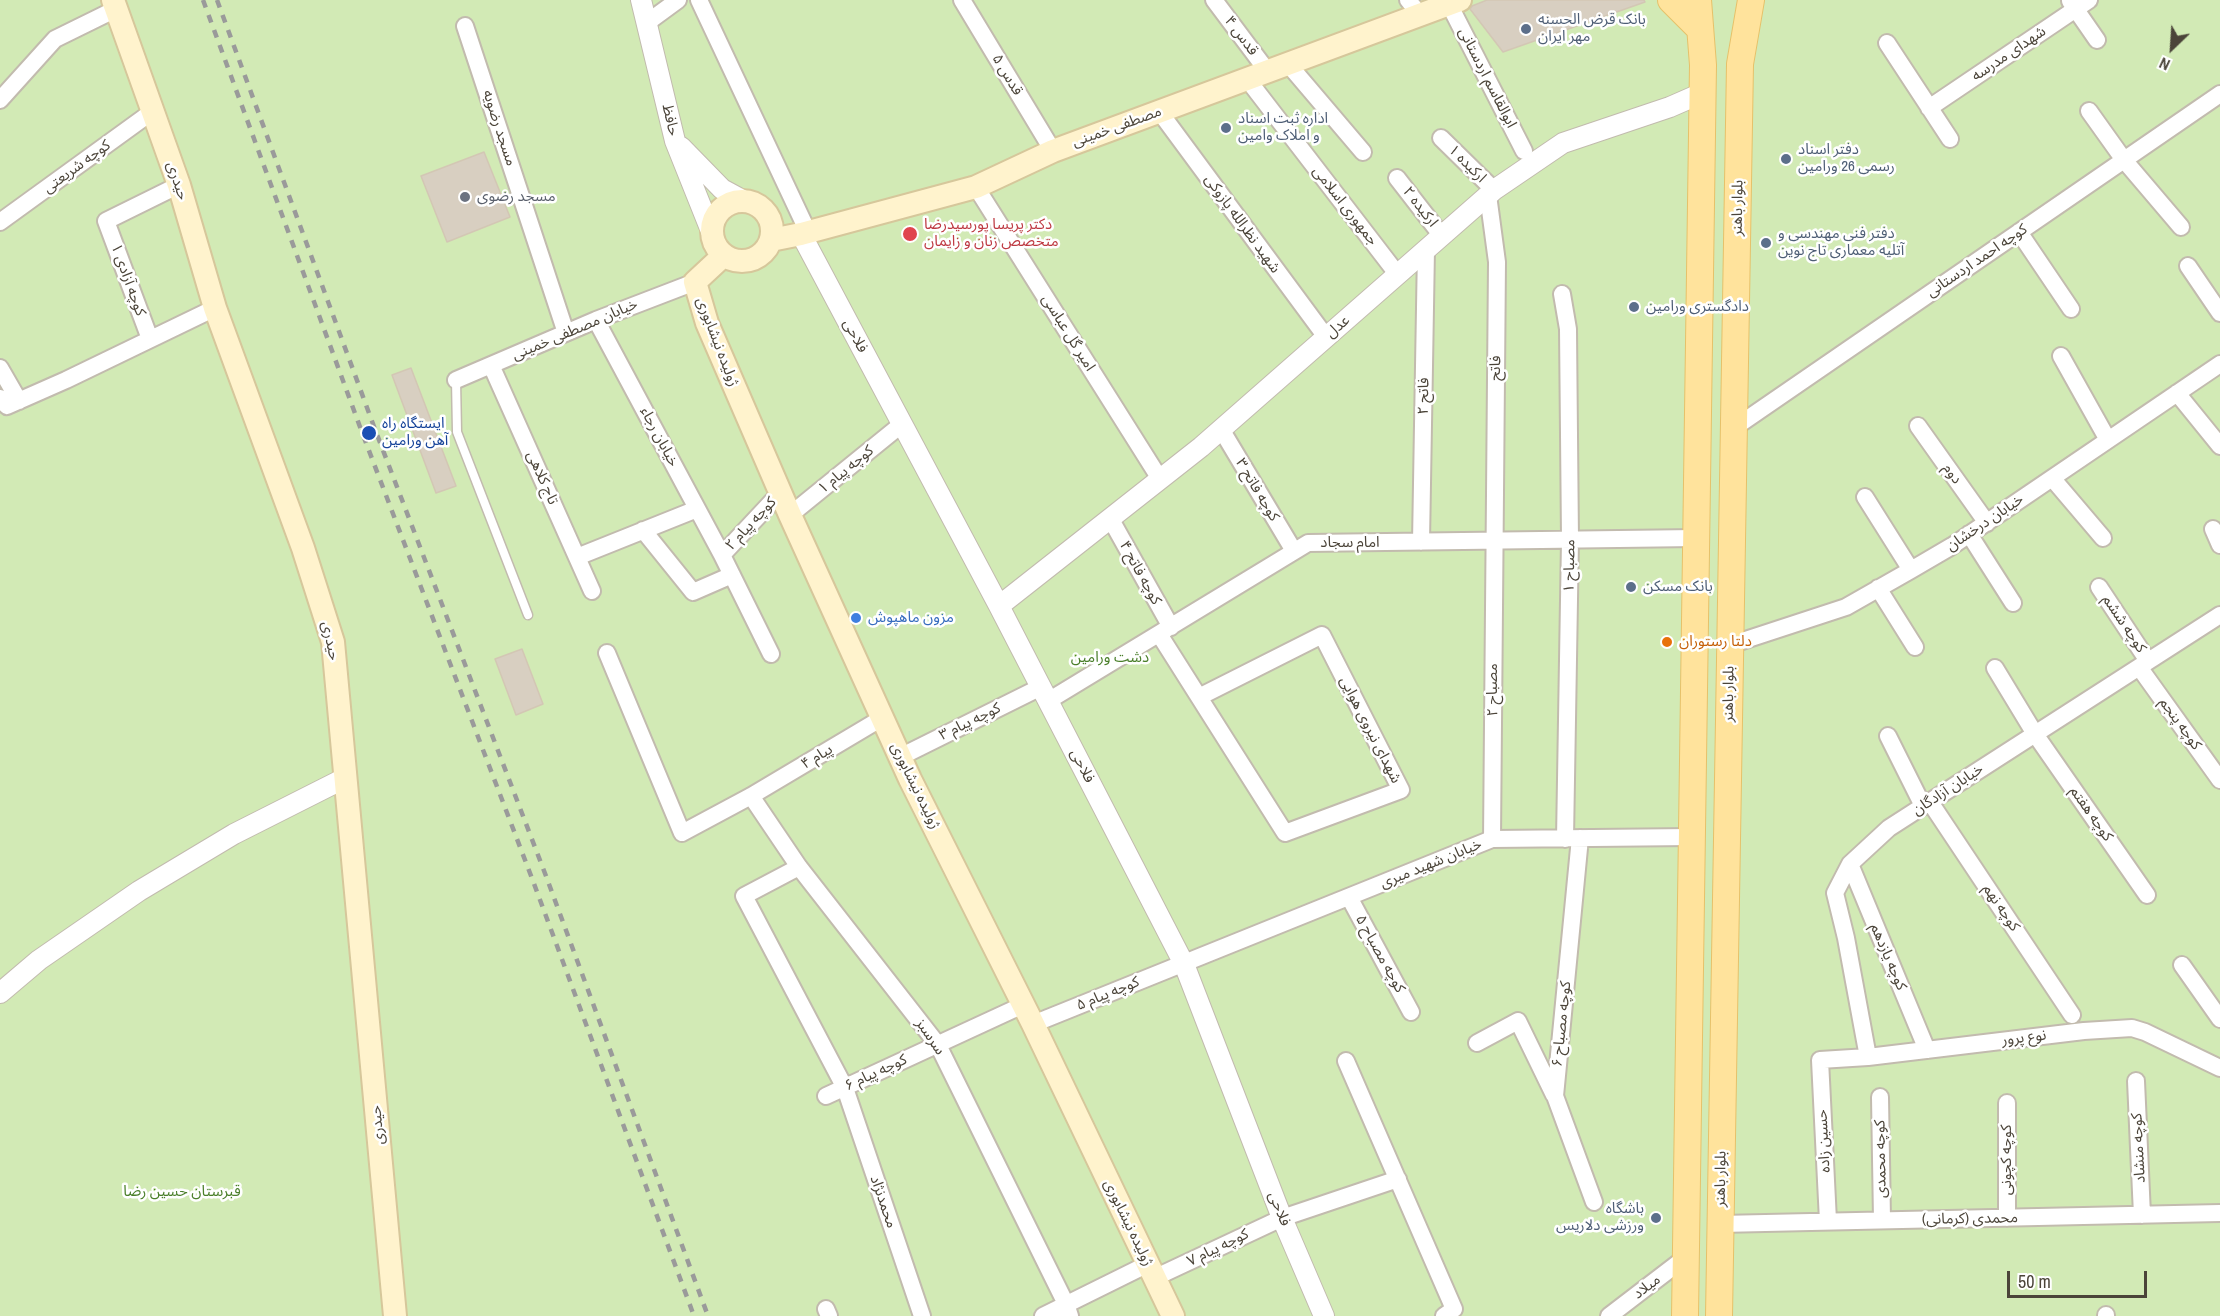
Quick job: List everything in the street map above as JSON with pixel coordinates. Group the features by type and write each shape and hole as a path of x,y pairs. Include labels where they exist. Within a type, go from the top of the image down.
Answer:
{"main road":[{"path":"1671,0 1698,27"},
{"path":"1685,1316 1703,65 1698,27 1698,0"},
{"name":"مصطفی خمینی","path":"771,240 976,187 1053,151 1268,72 1414,8 1454,2"},
{"name":"بلوار باهنر","path":"1719,1316 1740,64 1748,3"},
{"name":"حیدری","path":"114,4 179,184 215,308 303,549 333,642 364,958 395,1316"},
{"path":"746,202 764,211 770,220 771,240 766,249 751,260 732,259 718,245 713,227 721,211 728,205 746,202"},
{"name":"ژولیده نیشابوری","path":"718,245 695,282 707,323 780,493 900,757 1173,1316"}],"street":[{"name":"حافظ","path":"641,0 675,141 718,245"},
{"path":"648,22 678,0"},
{"path":"699,0 805,233"},
{"name":"قدس ۵","path":"962,0 1053,151"},
{"name":"قدس ۴","path":"1214,0 1268,72"},
{"name":"ابوالقاسم اردستانی","path":"1454,2 1524,151"},
{"path":"2078,3 2097,40"},
{"name":"شهدای مدرسه","path":"1929,108 2078,3"},
{"path":"0,100 55,39 114,4"},
{"name":"مسجد رضویه","path":"465,26 566,333"},
{"path":"1887,43 1950,140"},
{"path":"1268,72 1363,152"},
{"name":"جمهوری اسلامی","path":"1268,72 1398,274"},
{"name":"عدل","path":"999,606 1221,429 1491,193 1563,143 1670,107 1702,93"},
{"name":"کوچه احمد اردستانی","path":"1734,428 2220,94"},
{"name":"کوچه شریعتی","path":"0,222 153,111"},
{"name":"شهید نظرالله پازوکی","path":"1159,111 1326,338"},
{"path":"2089,111 2124,160 2181,227"},
{"name":"ارکیده ۱","path":"1441,138 1491,193"},
{"path":"675,141 723,189 746,202"},
{"name":"ارکیده ۲","path":"1397,178 1442,236"},
{"name":"کوچه آزادی ۱","path":"150,339 106,221 179,184"},
{"name":"امیر گل عباسی","path":"976,187 1160,479"},
{"name":"فاتح","path":"1491,193 1497,262 1494,541"},
{"path":"2019,232 2072,309"},
{"name":"فلاحی","path":"805,233 1184,964 1282,1218 1324,1316"},
{"name":"فاتح ۲","path":"1421,542 1426,249"},
{"path":"2188,266 2220,313"},
{"name":"خیابان مصطفی خمینی","path":"456,380 596,320 695,282"},
{"name":"مصباح ۱","path":"1562,294 1568,329 1573,838"},
{"path":"0,398 7,406 19,401 215,308"},
{"name":"خیابان رجاء","path":"596,320 722,555 771,654"},
{"path":"2061,356 2108,440"},
{"name":"خیابان درخشان","path":"1730,645 1845,607 1911,570 1987,523 2220,364"},
{"name":"تاج کلاهی","path":"491,365 592,591"},
{"path":"0,368 19,401"},
{"path":"2177,393 2220,446"},
{"name":"کوچه پیام ۱","path":"790,515 902,424"},
{"name":"دوم","path":"1918,426 1987,523"},
{"name":"کوچه فاتح ۳","path":"1221,429 1294,551"},
{"path":"2052,478 2103,538"},
{"name":"کوچه پیام ۲","path":"722,555 780,493"},
{"path":"1865,497 1911,570"},
{"path":"577,557 697,509"},
{"name":"کوچه فاتح ۴","path":"1110,518 1165,630"},
{"path":"2213,528 2220,545"},
{"path":"643,530 693,592 732,575"},
{"path":"1969,534 2013,603"},
{"name":"امام سجاد","path":"1044,694 1165,630 1308,543 1696,538"},
{"name":"مصباح ۲","path":"1492,839 1494,541"},
{"name":"کوچه ششم","path":"2099,587 2144,664"},
{"path":"1878,588 1915,647"},
{"name":"خیابان آزادگان","path":"1868,1057 1846,938 1835,893 1850,864 1889,828 2220,615"},
{"name":"شهدای نیروی هوایی","path":"1165,630 1199,697 1285,833 1401,790 1322,635 1199,697"},
{"name":"پیام ۴","path":"607,653 682,833 751,796 882,718"},
{"name":"کوچه پنجم","path":"2144,664 2220,780"},
{"name":"کوچه هفتم","path":"1995,668 2035,734 2147,895"},
{"name":"کوچه پیام ۳","path":"900,757 1044,694"},
{"name":"کوچه نهم","path":"1888,736 1927,804 2073,1015"},
{"path":"0,993 39,960 139,891 234,834 345,778"},
{"name":"سرسبز","path":"751,796 799,867 938,1045 1068,1310"},
{"name":"خیابان شهید میری","path":"1184,964 1492,839 1692,837"},
{"name":"کوچه مصباح ۶","path":"1573,838 1555,1096 1594,1202"},
{"name":"کوچه یازدهم","path":"1850,864 1927,1050"},
{"name":"محمدنژاد","path":"799,867 744,896 845,1088 922,1316"},
{"name":"کوچه مصباح ۵","path":"1349,897 1411,1012"},
{"name":"کوچه پیام ۵","path":"1028,1015 1184,964"},
{"path":"2182,965 2220,1019"},
{"name":"کوچه پیام ۶","path":"826,1096 938,1045 1028,1015"},
{"path":"1477,1043 1518,1021 1555,1096"},
{"name":"نوع پرور","path":"1820,1060 1868,1057 2084,1031 2132,1028 2220,1068"},
{"name":"حسین زاده","path":"1820,1060 1828,1221"},
{"path":"1346,1061 1398,1179 1449,1312"},
{"name":"کوچه منشاد","path":"2136,1081 2142,1215"},
{"name":"کوچه محمدی","path":"1880,1097 1882,1220"},
{"name":"کوچه کچونی","path":"2007,1103 2007,1218"},
{"name":"کوچه پیام ۷","path":"1042,1316 1068,1310 1151,1271 1282,1218 1398,1179"},
{"name":"محمدی (کرمانی)","path":"1720,1224 2220,1213"},
{"name":"میلاد","path":"1609,1316 1686,1257"}],"lane":[{"path":"456,380 457,432 528,615"}],"green space":[{"name":"دشت ورامین","path":"0,0 2220,0 2220,1316 0,1316"}],"building":[{"name":"بانک قرض الحسنه مهر ایران","path":"1487,0 1644,0 1645,2 1503,52 1470,9"},
{"name":"مسجد رضوی","path":"484,152 510,217 447,242 421,176"},
{"path":"411,368 456,486 436,493 392,375"},
{"path":"522,649 543,704 516,715 495,659"}],"railway":[{"path":"203,0 363,435 533,881 694,1316"},
{"path":"217,0 376,432 546,876 708,1316"}],"place":[{"name":"بانک قرض الحسنه مهر ایران","path":"1526,29"},
{"name":"اداره ثبت اسناد و املاک وامین","path":"1226,128"},
{"name":"دفتر اسناد رسمی 26 ورامین","path":"1786,159"},
{"name":"مسجد رضوی","path":"465,197"},
{"name":"دکتر پریسا پورسیدرضا متخصص زنان و زایمان","path":"910,234"},
{"name":"دفتر فنی مهندسی و آتلیه معماری تاج نوین","path":"1766,243"},
{"name":"دادگستری ورامین","path":"1634,307"},
{"name":"ایستگاه راه آهن ورامین","path":"369,433"},
{"name":"بانک مسکن","path":"1631,587"},
{"name":"مزون ماهپوش","path":"856,618"},
{"name":"دلتا رستوران","path":"1667,642"},
{"name":"باشگاه ورزشی دلاریس","path":"1656,1218"}],"park label":[{"name":"قبرستان حسین رضا","path":"182,1192"}]}
